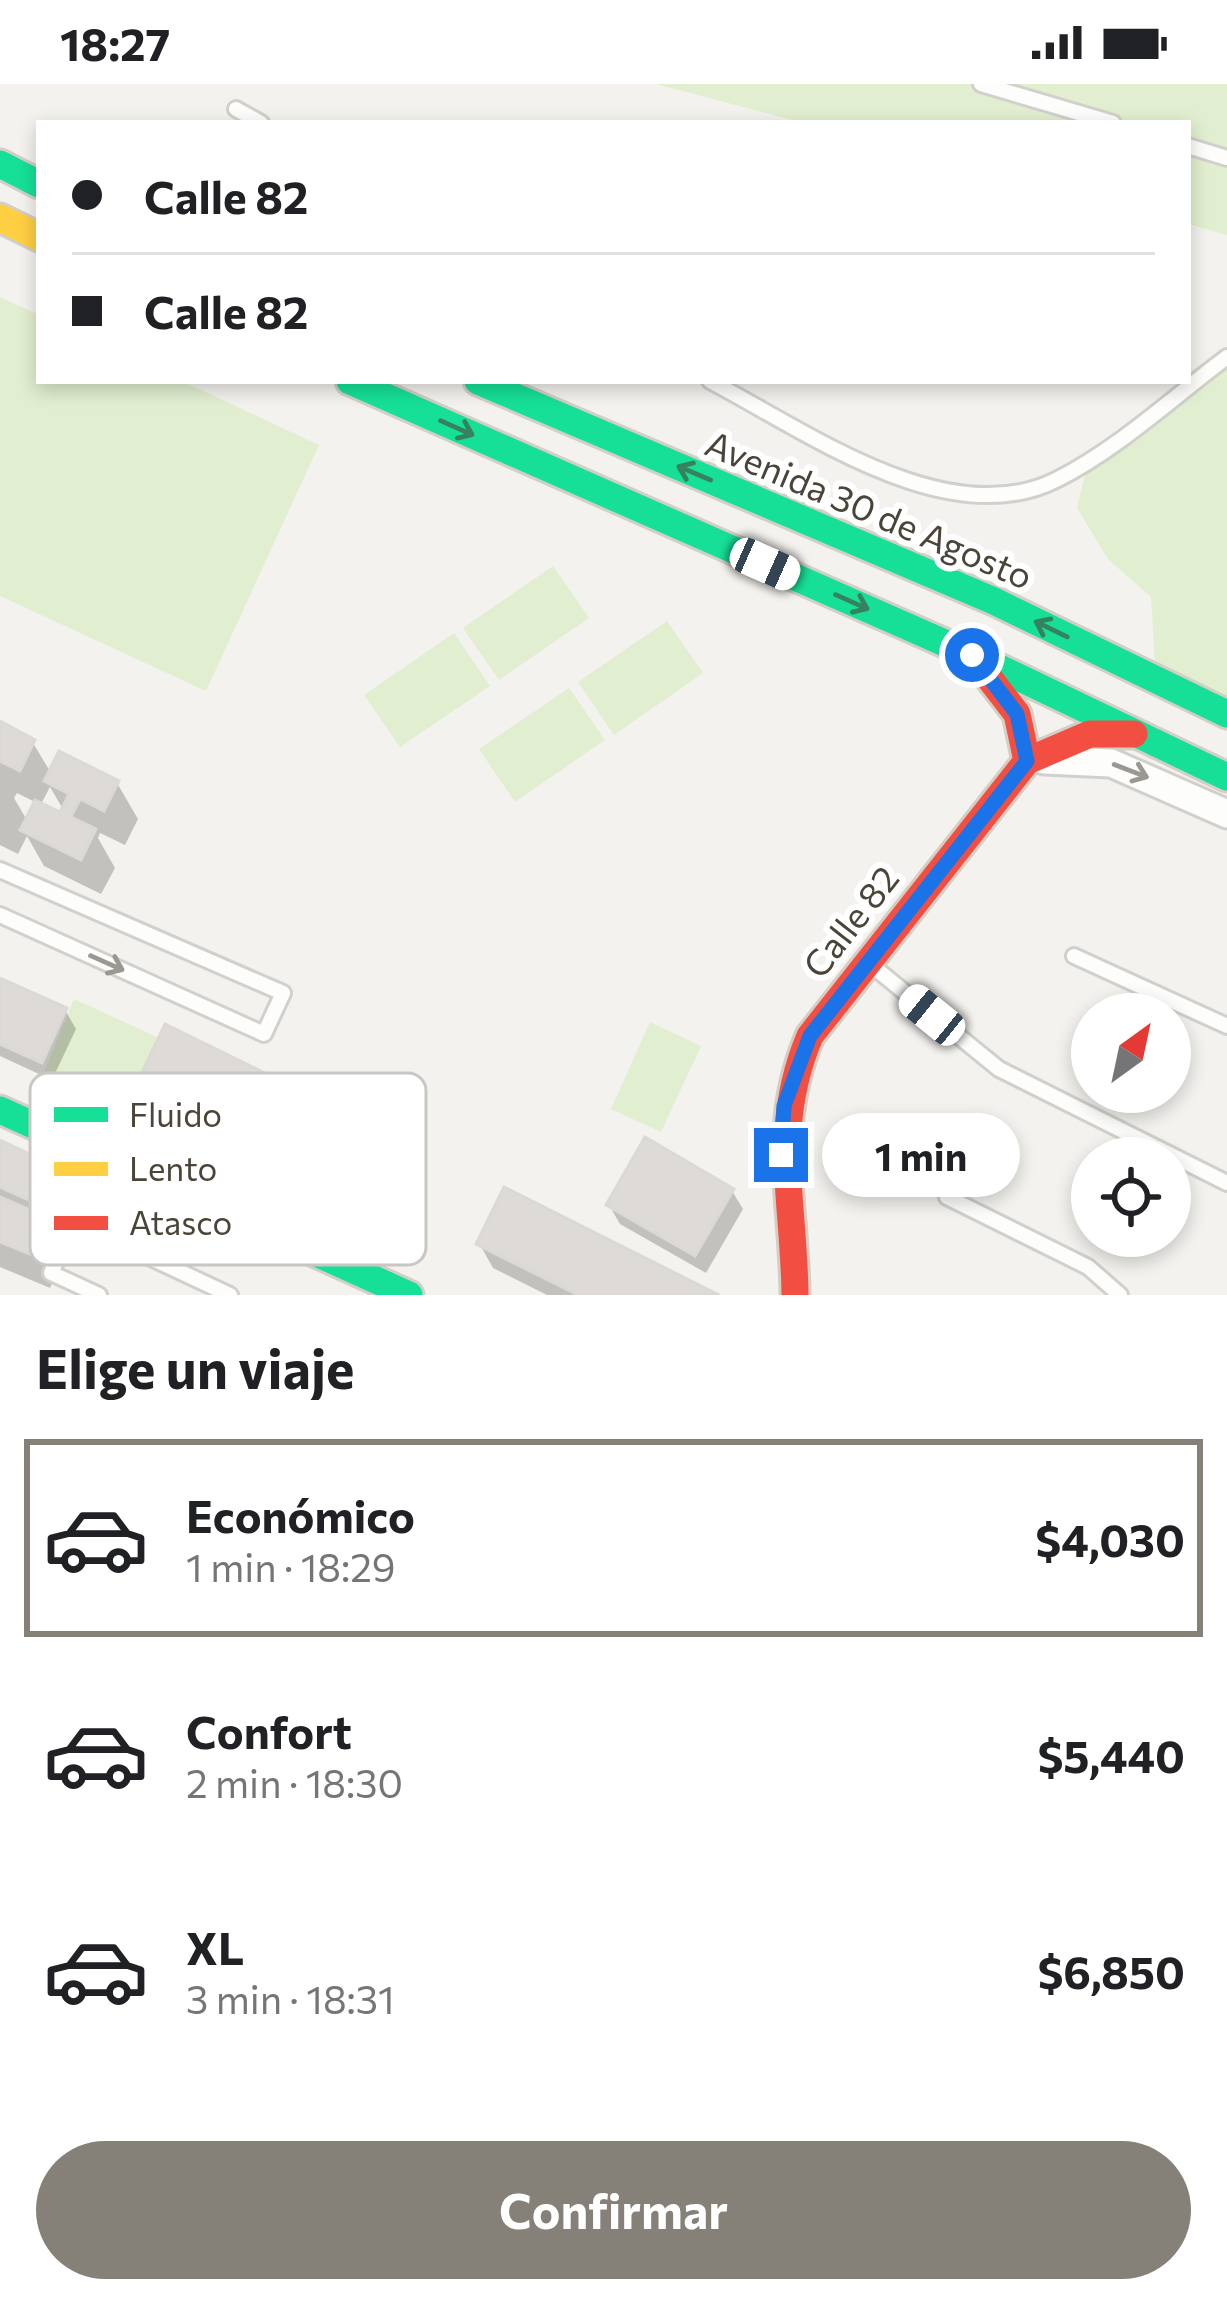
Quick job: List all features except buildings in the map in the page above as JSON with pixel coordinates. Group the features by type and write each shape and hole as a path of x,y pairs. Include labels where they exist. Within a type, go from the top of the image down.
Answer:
{"main road":[{"path":"0,164 36,182"},
{"path":"0,218 36,236"},
{"path":"357,384 972,655 1227,777"},
{"name":"Avenida 30 de Agosto","path":"485,384 994,601 1227,714"},
{"path":"972,655 1017,714 1027,761"},
{"name":"Calle 82","path":"795,1295 781,1155 784,1106 810,1036 865,960 1027,761 1090,734 1137,734"},
{"path":"0,1110 30,1124"},
{"path":"343,1265 409,1295"}],"street":[{"path":"1027,761 1112,763 1227,814"}],"lane":[{"path":"980,84 1103,120"},
{"path":"236,109 256,120"},
{"path":"1191,147 1227,158"},
{"path":"1191,384 1227,357"},
{"path":"716,384 921,486 987,496 1024,492 1071,472 1190,384"},
{"path":"0,870 283,993 264,1034 0,915"},
{"path":"1074,956 1227,1026"},
{"path":"865,960 999,1069 1227,1183"},
{"path":"947,1196 1097,1272 1120,1295"},
{"path":"55,1265 52,1273 99,1295"},
{"path":"166,1265 230,1295"}],"green space":[{"path":"656,84 1227,84 1227,235 1191,225 1191,120 793,120"},
{"path":"0,297 36,314 36,384 188,384 319,445 206,691 0,596"},
{"path":"1227,357 1227,714 1156,681 1151,597 1108,559 1077,508 1088,462"},
{"path":"553,566 589,618 499,680 463,628"},
{"path":"667,621 703,673 614,735 578,682"},
{"path":"454,633 490,686 400,747 364,695"},
{"path":"569,688 605,740 515,802 479,749"},
{"path":"74,999 159,1038 143,1073 44,1073"},
{"path":"650,1022 701,1046 661,1132 611,1109"}],"traffic: fast":[{"path":"0,164 36,182"},
{"path":"357,384 972,655 1227,777"},
{"path":"485,384 994,601 1227,714"},
{"path":"0,1110 30,1124"},
{"path":"343,1265 409,1295"}],"traffic: slow":[{"path":"0,218 36,236"}],"traffic: jam":[{"path":"974,658 1017,714 1027,761"},
{"path":"795,1295 788,1133 798,1070 810,1036 1027,761 1090,734 1134,734"}],"route":[{"path":"781,1155 784,1106 810,1036 848,982 1027,761 1017,714 972,655"}]}
